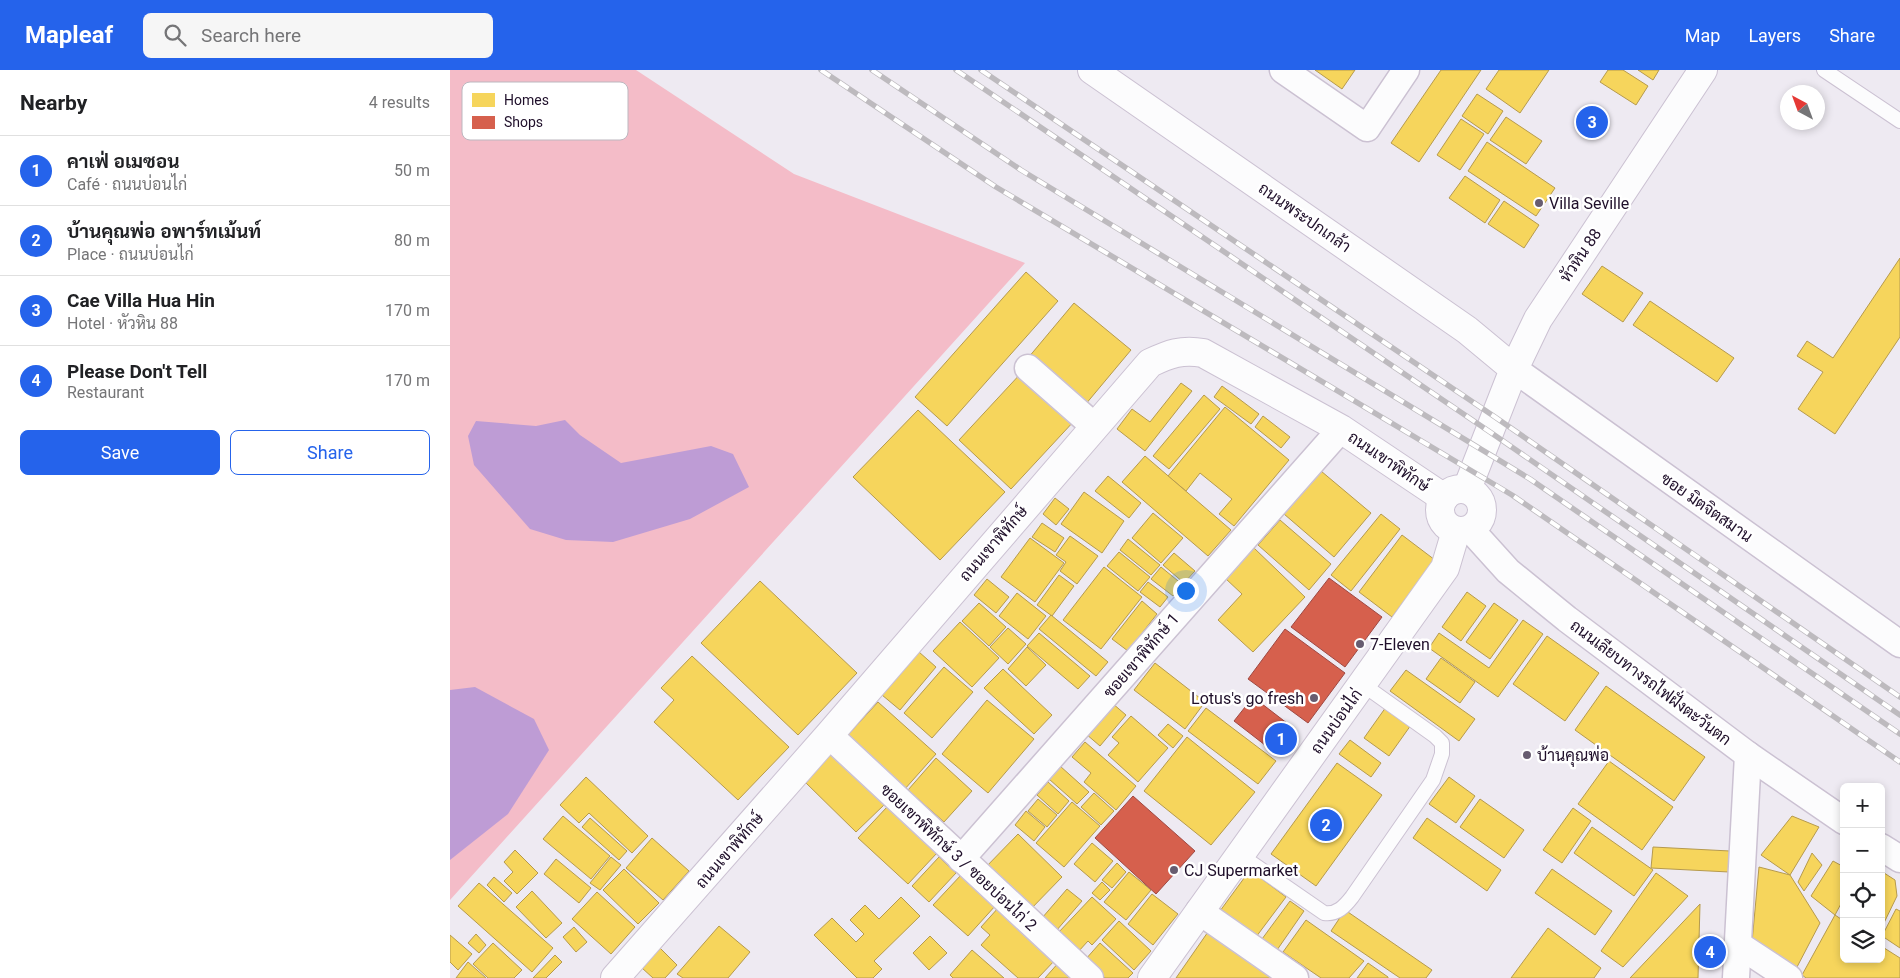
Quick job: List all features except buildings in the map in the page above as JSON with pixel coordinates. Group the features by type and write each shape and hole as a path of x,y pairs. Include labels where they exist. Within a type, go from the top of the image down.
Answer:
{"street":[{"name":"ถนนพระปกเกล้า","path":"1092,70 1467,330 1514,369"},
{"path":"1283,70 1367,128 1406,70"},
{"name":"หัวหิน 88","path":"1455,494 1538,319 1703,70"},
{"name":"ถนนเขาพิทักษ์","path":"615,978 829,735 1150,363 1171,352 1191,351 1204,353 1455,494"},
{"path":"1028,368 1094,426"},
{"name":"ซอย มิตจิตสมาน","path":"1514,369 1900,644"},
{"name":"ซอยเขาพิทักษ์ 1","path":"961,859 1341,429"},
{"path":"1455,494 1477,496 1482,506 1481,518 1463,530 1446,525 1440,515 1455,494"},
{"name":"ถนนบ่อนไก่","path":"1152,978 1445,568 1463,530"},
{"name":"ถนนเลียบทางรถไฟฝั่งตะวันตก","path":"1463,530 1508,571 1567,619 1748,755 1840,818"},
{"name":"ซอยเขาพิทักษ์ 3 / ซอยบ่อนไก่ 2","path":"829,735 1090,978"},
{"path":"1736,978 1748,755"},
{"path":"1885,850 1900,860"},
{"path":"1200,911 1294,978"},
{"path":"1739,945 1789,978"}],"lane":[{"path":"1824,70 1900,121"},
{"path":"1240,855 1324,913 1328,914 1342,909 1352,897 1433,780 1442,754 1442,743 1436,736 1362,684"}],"shaded area":[{"path":"450,70 636,70 794,174 1025,263 450,900"},
{"path":"565,420 580,435 621,463 711,446 733,454 749,487 690,519 613,542 566,540 530,529 474,465 468,436 476,421 536,426"},
{"path":"475,687 534,719 549,750 508,814 450,860 450,690"}],"railway":[{"path":"821,70 996,187 1512,495 1900,762"},
{"path":"872,70 1021,170 1530,479 1900,734"},
{"path":"956,70 1490,432 1900,715"},
{"path":"981,70 1495,417 1900,697"}],"place":[{"name":"Cae Villa Hua Hin","path":"1592,122"},
{"name":"Villa Seville","path":"1539,203"},
{"name":"7-Eleven","path":"1360,644"},
{"name":"Lotus's go fresh","path":"1314,698"},
{"name":"คาเฟ่ อเมซอน","path":"1281,739"},
{"name":"บ้านคุณพ่อ","path":"1527,755"},
{"name":"บ้านคุณพ่อ อพาร์ทเม้นท์","path":"1326,825"},
{"name":"CJ Supermarket","path":"1174,870"},
{"name":"Please Don't Tell","path":"1710,952"}]}
